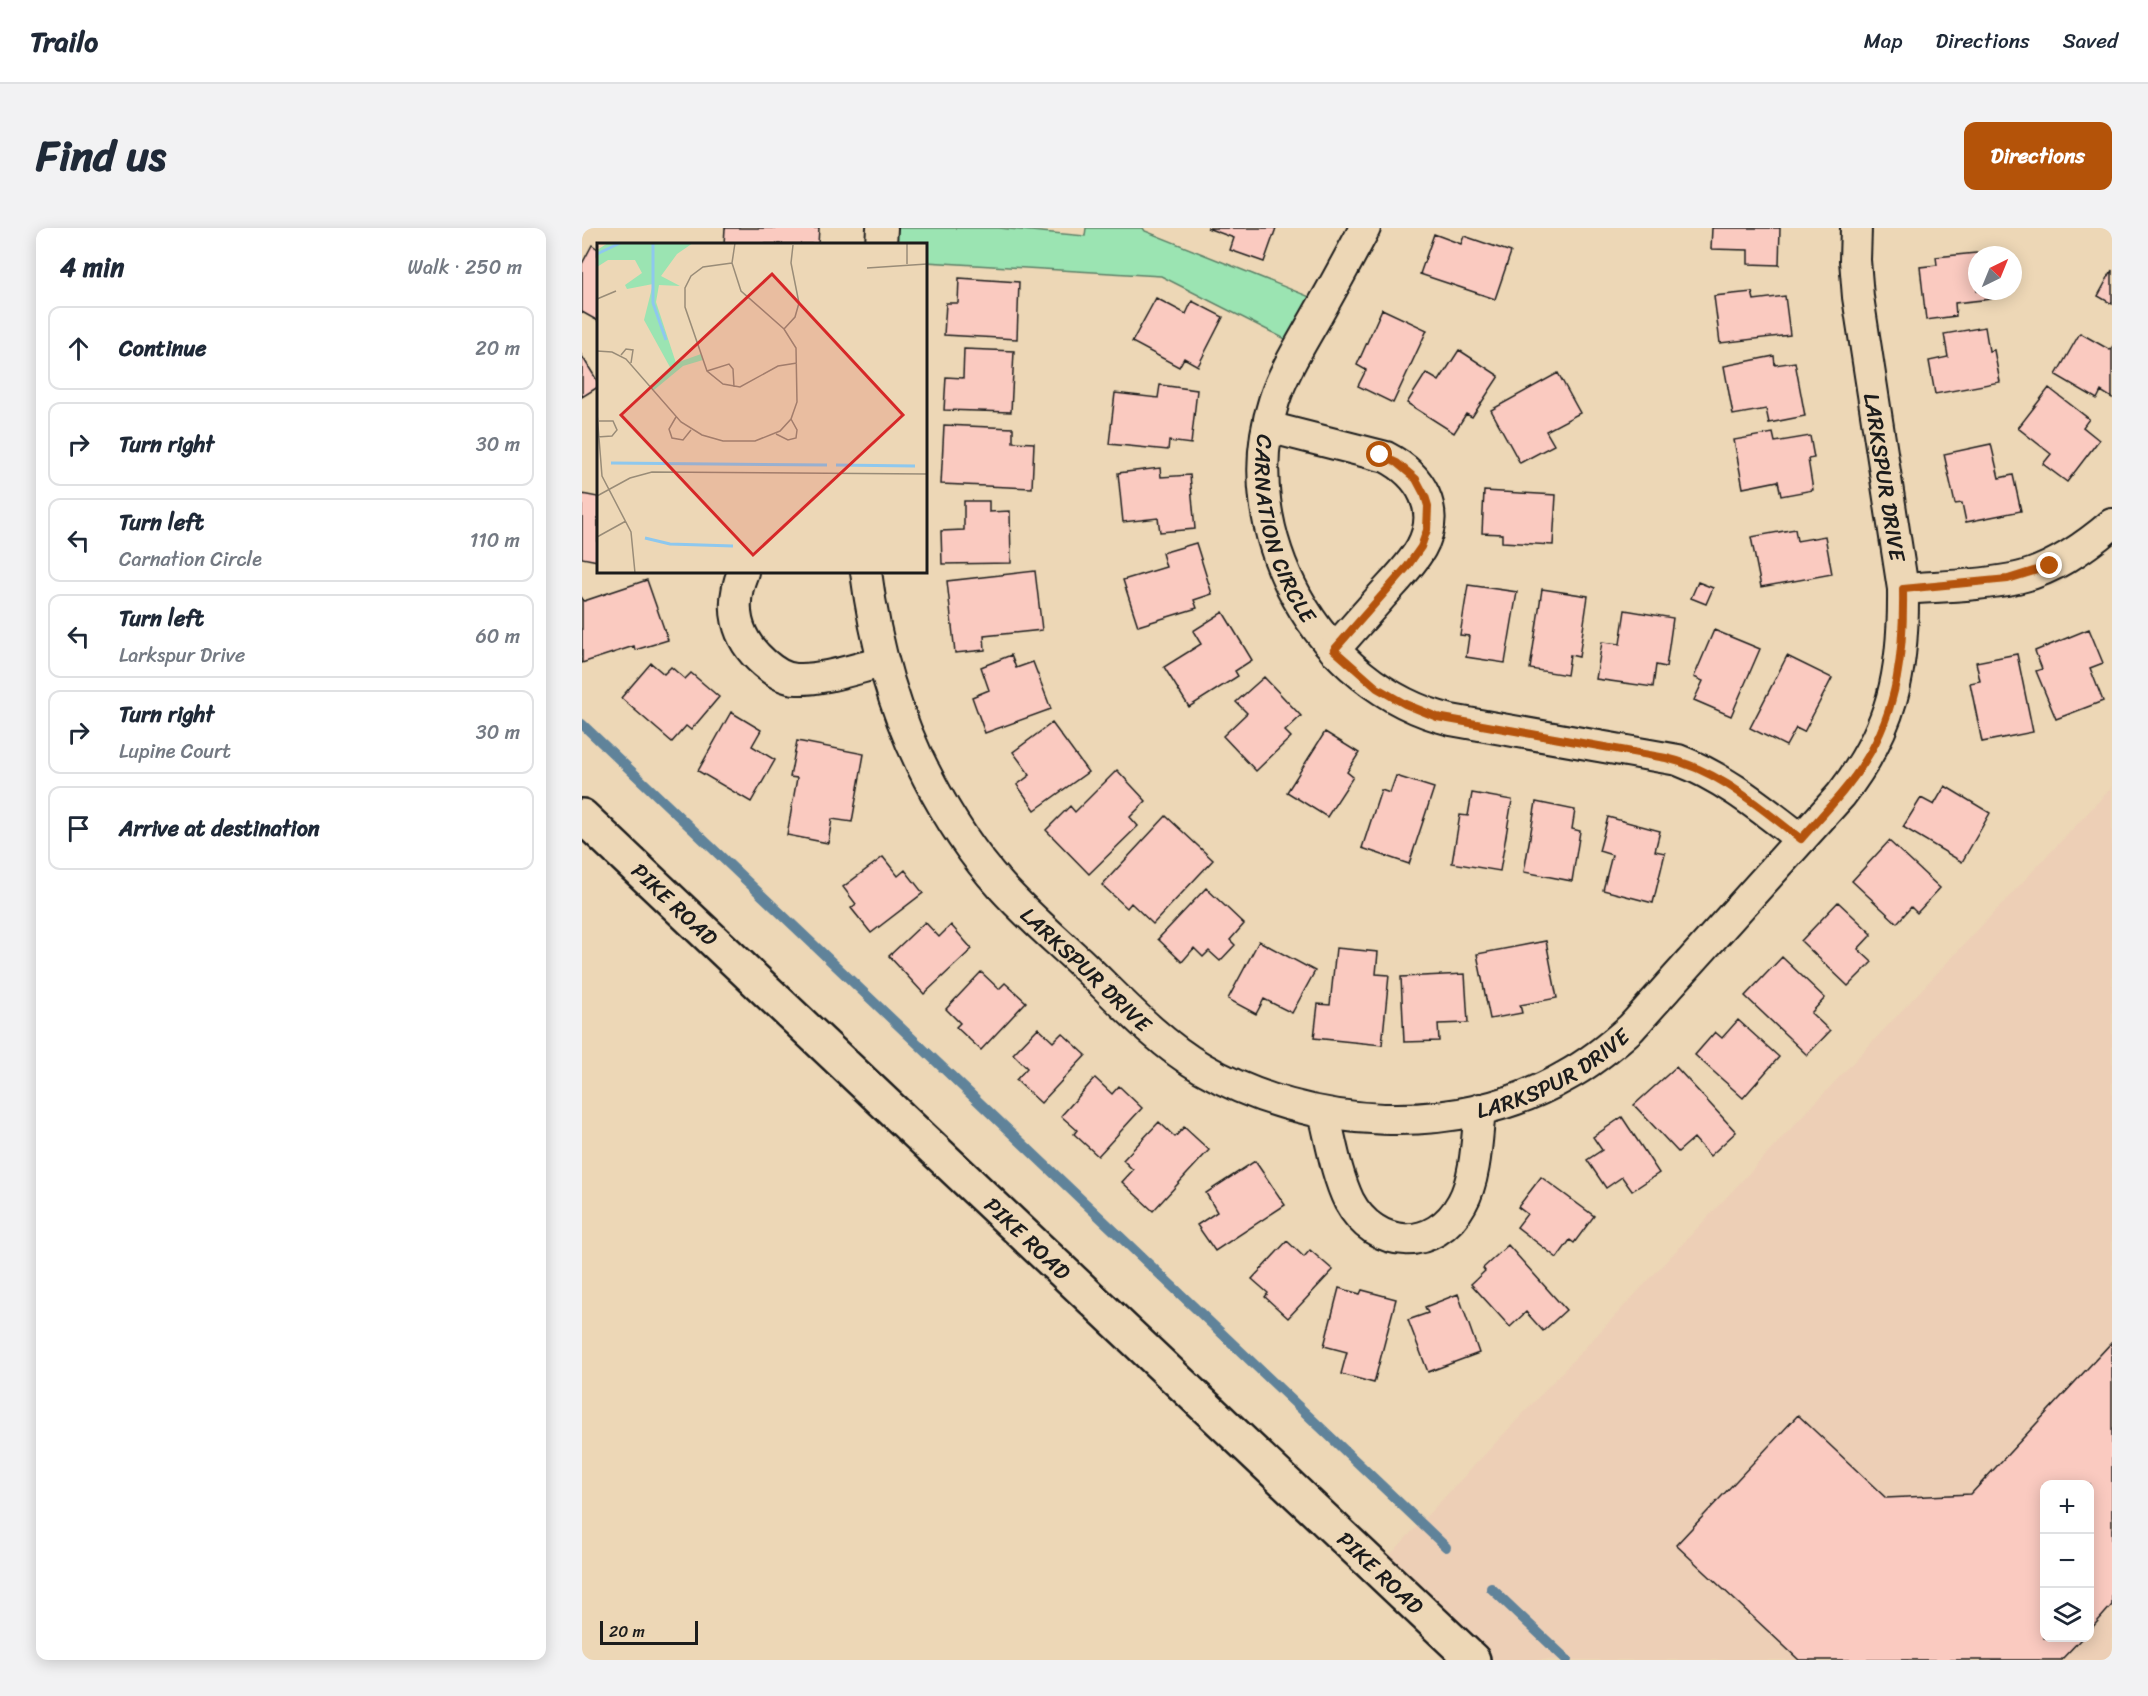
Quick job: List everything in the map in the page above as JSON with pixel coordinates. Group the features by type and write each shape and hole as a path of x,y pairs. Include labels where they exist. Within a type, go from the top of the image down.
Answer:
{"street":[{"path":"881,243 882,228"},
{"name":"CARNATION CIRCLE","path":"1365,228 1277,391 1268,427 1264,483 1270,530 1296,596 1315,627 1334,650 1377,688 1405,704 1437,717 1666,758 1695,767 1737,790 1801,839"},
{"name":"LARKSPUR DRIVE","path":"866,573 872,616 884,662 908,733 929,780 966,842 1014,899 1152,1029 1188,1059 1222,1079 1259,1095 1324,1113 1361,1118 1428,1117 1480,1109 1517,1098 1564,1077 1617,1041 1652,1007 1849,784 1865,762 1881,730 1900,663 1903,589 1858,297 1855,260 1856,228"},
{"path":"1268,427 1386,457 1410,472 1425,496 1429,522 1421,547 1407,567 1334,650"},
{"path":"1903,589 2018,578 2068,557 2112,524"},
{"path":"743,573 735,598 740,630 754,654 775,671 792,678 808,678 884,662"},
{"name":"PIKE ROAD","path":"582,816 1473,1660"},
{"path":"1324,1113 1344,1187 1353,1206 1367,1224 1381,1233 1395,1239 1408,1240 1432,1233 1450,1219 1462,1204 1470,1182 1480,1109"}],"shaded area":[{"path":"2112,787 2112,1660 1472,1660 1376,1570"}],"green space":[{"path":"882,228 999,228 1085,236 1086,228 1143,228 1145,231 1325,303 1299,346 1161,276 927,262 927,243 881,243"}],"building":[{"path":"725,228 819,228 818,243 724,243"},
{"path":"1207,228 1276,228 1264,262 1230,250 1234,238"},
{"path":"1712,228 1780,228 1779,265 1748,264 1748,250 1711,249"},
{"path":"1434,234 1461,244 1464,236 1511,252 1495,299 1420,274"},
{"path":"592,245 597,248 597,320 582,312 582,264"},
{"path":"1968,254 1968,300 1982,300 1955,303 1956,316 1926,320 1920,267 1937,265 1936,257"},
{"path":"2112,270 2112,304 2098,296"},
{"path":"959,278 1019,282 1017,339 944,335 946,303 958,303"},
{"path":"1752,292 1754,300 1785,296 1790,335 1720,343 1714,296"},
{"path":"1156,298 1186,314 1192,301 1223,317 1198,366 1184,358 1179,367 1132,342"},
{"path":"1382,309 1427,330 1393,403 1358,386 1366,370 1357,365"},
{"path":"1985,327 1989,351 1994,350 2000,382 1935,394 1929,361 1948,357 1944,334"},
{"path":"2080,333 2110,350 2112,347 2112,398 2101,391 2097,399 2056,375"},
{"path":"964,349 1014,351 1011,412 944,410 946,377 963,378"},
{"path":"1459,350 1499,376 1472,417 1466,414 1454,433 1407,403 1426,373 1439,381"},
{"path":"582,356 597,380 597,388 582,397"},
{"path":"1774,356 1775,365 1795,362 1805,416 1769,423 1766,409 1733,415 1724,366"},
{"path":"1558,373 1580,413 1546,431 1554,445 1520,463 1491,410"},
{"path":"1160,385 1197,390 1191,444 1169,441 1168,450 1109,444 1115,393 1158,398"},
{"path":"2049,388 2089,419 2083,427 2099,440 2067,482 2043,464 2051,454 2018,428"},
{"path":"944,425 1013,428 1013,442 1034,443 1032,488 941,484"},
{"path":"1773,433 1775,442 1810,436 1814,458 1808,459 1813,490 1781,496 1778,481 1743,488 1734,440"},
{"path":"1991,444 1999,478 2013,475 2021,511 1966,522 1962,503 1955,504 1944,454"},
{"path":"1160,468 1161,477 1190,475 1195,529 1160,532 1158,518 1123,522 1118,473"},
{"path":"1484,491 1556,495 1553,545 1502,542 1502,534 1482,533"},
{"path":"582,494 597,497 597,561 582,558"},
{"path":"964,501 989,501 989,512 1010,511 1011,563 942,564 941,531 964,530"},
{"path":"1795,529 1797,541 1825,536 1832,574 1761,587 1751,537"},
{"path":"1196,543 1212,594 1194,600 1197,608 1138,626 1123,580 1166,567 1162,553"},
{"path":"1035,571 1042,630 984,636 985,650 955,653 947,581"},
{"path":"647,580 668,640 635,650 634,646 582,663 582,598 584,601"},
{"path":"1698,582 1713,588 1706,604 1691,598"},
{"path":"1468,585 1517,592 1505,663 1466,657 1469,636 1460,635"},
{"path":"1542,589 1588,596 1579,657 1570,655 1567,675 1530,669"},
{"path":"1625,610 1673,618 1666,667 1656,665 1653,687 1596,679 1602,642 1620,644"},
{"path":"1223,612 1252,660 1235,671 1238,676 1189,707 1164,667 1201,644 1193,631"},
{"path":"2089,629 2103,663 2090,668 2103,701 2056,719 2036,671 2042,669 2035,651"},
{"path":"1714,630 1760,649 1731,716 1694,700 1703,681 1694,677"},
{"path":"2017,654 2033,732 1982,742 1970,683 1980,681 1976,662"},
{"path":"1011,655 1016,668 1033,662 1051,709 985,733 972,697 989,690 981,667"},
{"path":"1787,656 1832,678 1804,732 1796,728 1786,746 1750,728"},
{"path":"651,663 664,674 671,667 685,679 691,673 719,697 691,730 686,726 672,742 621,698"},
{"path":"1264,677 1301,716 1285,731 1291,737 1256,771 1223,736 1247,713 1236,702"},
{"path":"731,712 761,730 752,746 775,760 751,802 698,771"},
{"path":"1052,723 1088,772 1035,810 1017,785 1030,775 1013,752"},
{"path":"1325,732 1359,753 1347,772 1353,777 1327,817 1287,792"},
{"path":"797,741 864,754 852,822 832,819 828,843 787,835 797,778 790,777"},
{"path":"1117,770 1146,801 1130,817 1138,826 1089,874 1046,830 1070,806 1075,812"},
{"path":"1396,776 1434,788 1409,864 1362,848 1381,790 1390,793"},
{"path":"1945,786 1990,813 1962,862 1903,827 1921,798 1934,805"},
{"path":"1472,793 1512,800 1500,871 1452,863 1460,815 1468,816"},
{"path":"1536,802 1575,810 1572,829 1580,831 1572,881 1524,872"},
{"path":"1166,816 1213,860 1153,924 1131,903 1127,908 1102,885"},
{"path":"1608,817 1660,831 1655,851 1665,853 1653,903 1603,890 1612,855 1599,851"},
{"path":"1889,841 1940,888 1917,913 1911,907 1897,923 1852,881"},
{"path":"883,857 898,876 905,870 923,893 871,933 851,908 856,904 843,887"},
{"path":"1206,888 1244,924 1230,940 1235,945 1220,961 1209,951 1203,957 1194,948 1182,962 1158,939"},
{"path":"1838,902 1872,934 1858,949 1872,962 1848,986 1801,941"},
{"path":"925,922 939,937 951,925 972,949 924,994 889,956"},
{"path":"1259,941 1315,971 1292,1013 1264,999 1256,1014 1228,999"},
{"path":"1546,941 1557,998 1520,1005 1522,1013 1490,1019 1477,954"},
{"path":"1336,948 1378,952 1376,974 1389,975 1382,1045 1314,1038 1318,1004 1330,1005"},
{"path":"1782,957 1825,998 1811,1013 1830,1031 1807,1055 1745,996"},
{"path":"981,972 999,989 1005,983 1026,1002 981,1050 956,1027 960,1023 946,1009"},
{"path":"1465,974 1468,1023 1438,1024 1439,1041 1404,1042 1401,977"},
{"path":"1738,1020 1779,1057 1743,1098 1695,1055 1715,1032 1722,1038"},
{"path":"1038,1028 1053,1042 1062,1033 1086,1055 1041,1103 1016,1080 1027,1068 1013,1054"},
{"path":"1676,1067 1736,1132 1710,1156 1694,1138 1678,1152 1634,1105"},
{"path":"1095,1078 1112,1094 1119,1086 1142,1108 1098,1156 1074,1134 1077,1130 1061,1116"},
{"path":"1622,1117 1659,1173 1632,1191 1622,1177 1606,1188 1587,1160 1602,1150 1593,1137"},
{"path":"1159,1122 1175,1137 1184,1127 1209,1150 1153,1211 1122,1182 1133,1170 1123,1160"},
{"path":"1255,1161 1285,1205 1215,1251 1197,1225 1217,1212 1206,1193"},
{"path":"1541,1177 1594,1216 1574,1243 1570,1240 1557,1258 1517,1227 1527,1214 1518,1207"},
{"path":"1287,1241 1304,1257 1310,1250 1333,1270 1288,1318 1265,1297 1268,1293 1252,1279"},
{"path":"1508,1245 1566,1310 1543,1331 1526,1312 1510,1327 1471,1284 1485,1271 1483,1268"},
{"path":"1339,1288 1360,1294 1362,1290 1396,1299 1374,1383 1341,1374 1347,1352 1324,1346"},
{"path":"1458,1294 1479,1353 1428,1372 1408,1320 1428,1313 1425,1307"},
{"path":"2112,1342 2112,1605 2094,1625 2094,1480 2040,1480 2040,1642 2078,1642 2061,1660 1799,1660 1676,1545 1798,1415 1886,1498 1971,1494"}],"waterway":[{"path":"582,724 1446,1547"},
{"path":"1491,1588 1567,1660"}],"route":[{"path":"1380,455 1397,463 1416,479 1425,496 1429,522 1425,538 1412,561 1334,650 1352,667 1377,688 1405,704 1437,717 1678,760 1689,764 1715,776 1737,790 1801,839 1841,795 1865,762 1881,730 1889,710 1900,663 1903,589 1994,582 2018,578 2050,566"}]}
